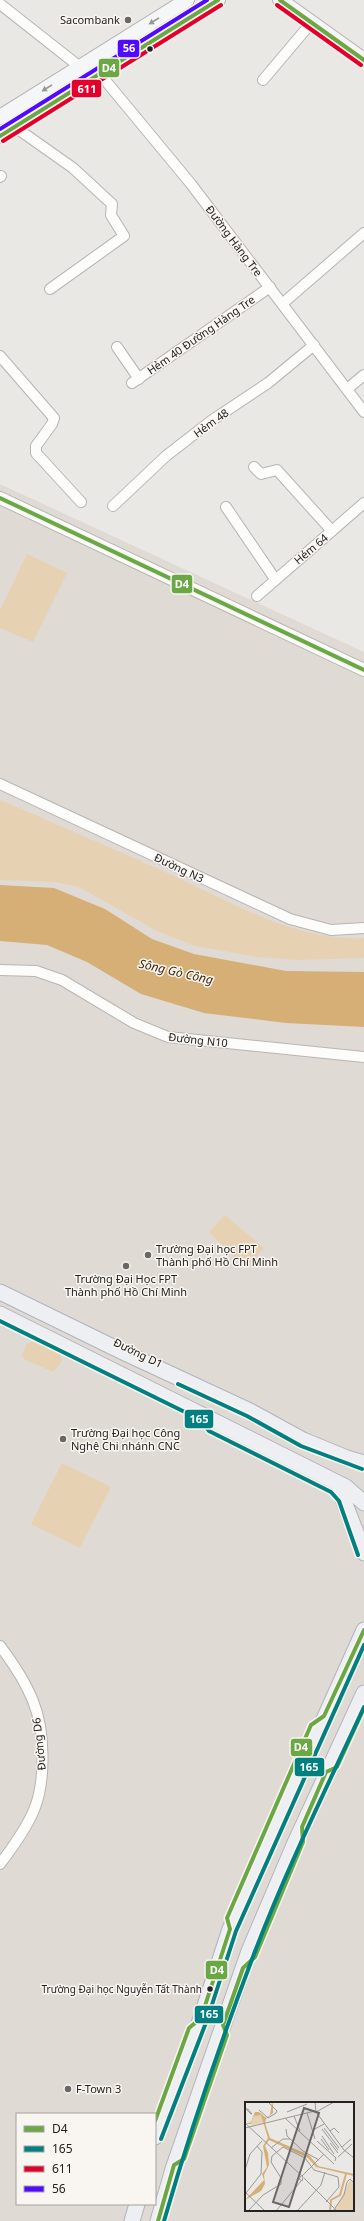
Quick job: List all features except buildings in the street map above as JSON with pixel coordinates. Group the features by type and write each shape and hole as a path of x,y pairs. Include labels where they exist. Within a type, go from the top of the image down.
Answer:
{"main road":[{"path":"0,117 187,0"},
{"path":"0,136 218,0"},
{"path":"285,2 364,60"},
{"path":"80,67 100,74"},
{"name":"Đường D1","path":"0,1292 130,1356 250,1411 303,1440 347,1458 364,1463"},
{"path":"0,1314 119,1374 205,1415 346,1487 364,1553"},
{"path":"205,1415 212,1426 347,1493"},
{"path":"156,2134 201,2018 230,1929 324,1716 364,1630"},
{"path":"158,2221 159,2201 174,2165 235,1991 302,1827 326,1772 364,1693"},
{"path":"326,1772 337,1767 364,1708"},
{"path":"212,1984 235,1991"},
{"path":"156,2118 189,2028 201,2018"},
{"path":"132,2221 137,2205"}],"street":[{"path":"0,4 80,67"},
{"path":"263,80 312,22"},
{"name":"Đường Hàng Tre","path":"100,74 191,184 364,412"},
{"path":"15,127 73,168 112,204 112,218 124,236 50,289"},
{"path":"282,304 364,233"},
{"name":"Hẻm 40 Đường Hàng Tre","path":"118,347 135,381 270,287"},
{"name":"Hẻm 48","path":"113,506 166,456 211,421 268,383 314,345"},
{"path":"0,356 54,418 52,424 36,446 36,453 81,502"},
{"path":"347,389 364,375"},
{"path":"254,467 261,474 278,470 332,532"},
{"path":"0,498 364,670"},
{"name":"Hẻm 64","path":"257,596 364,503"},
{"path":"226,507 275,579"},
{"name":"Đường N3","path":"0,784 290,919 331,930 364,928"},
{"name":"Đường N10","path":"0,970 36,971 62,980 134,1023 168,1037 364,1057"},
{"name":"Đường D6","path":"0,1646 16,1667 34,1702 40,1734 43,1776 34,1809 13,1848 0,1864"}],"shaded area":[{"path":"0,484 364,652 364,2221 0,2221"},
{"path":"27,554 67,573 33,642 0,628 0,610"},
{"path":"0,800 189,883 261,917 311,933 337,937 364,938 364,958 297,960 257,957 195,946 157,931 79,887 55,882 0,880"},
{"path":"225,1215 264,1248 246,1268 209,1232"},
{"path":"34,1341 60,1354 62,1361 53,1372 24,1359 22,1355 27,1344"},
{"path":"62,1463 111,1487 80,1548 31,1524"}],"water":[{"name":"Sông Gò Công","path":"0,885 54,888 105,909 152,939 194,954 286,971 364,972 364,1027 286,1023 204,1013 141,994 87,962 47,945 0,941"}],"transit line":[{"name":"56","path":"0,129 207,0"},
{"name":"D4","path":"0,136 218,0"},
{"name":"D4","path":"280,0 364,60"},
{"name":"611","path":"3,141 221,5"},
{"name":"611","path":"277,5 361,65"},
{"name":"D4","path":"0,498 364,670"},
{"name":"165","path":"0,1321 201,1420 209,1431 331,1492 339,1501 358,1555"},
{"name":"165","path":"178,1384 247,1416 301,1446 362,1469"},
{"name":"D4","path":"156,2118 189,2028 201,2018 230,1929 227,1918 311,1725 324,1716 364,1630"},
{"name":"165","path":"161,2139 207,2020 236,1931 364,1645"},
{"name":"165","path":"164,2221 206,2086 266,1923 364,1707"},
{"name":"D4","path":"158,2221 174,2165 184,2159 227,2035 223,2025 243,1968 255,1957 303,1842 302,1827 326,1772 337,1767 364,1708"}],"place":[{"name":"Sacombank","path":"128,20"},
{"name":"Trường Đại học FPT Thành phố Hồ Chí Minh","path":"148,1255"},
{"name":"Trường Đại Học FPT Thành phố Hồ Chí Minh","path":"126,1266"},
{"name":"Trường Đại học Công Nghệ Chi nhánh CNC","path":"63,1439"},
{"name":"Trường Đại học Nguyễn Tất Thành","path":"210,1989"},
{"name":"F-Town 3","path":"68,2089"}]}
